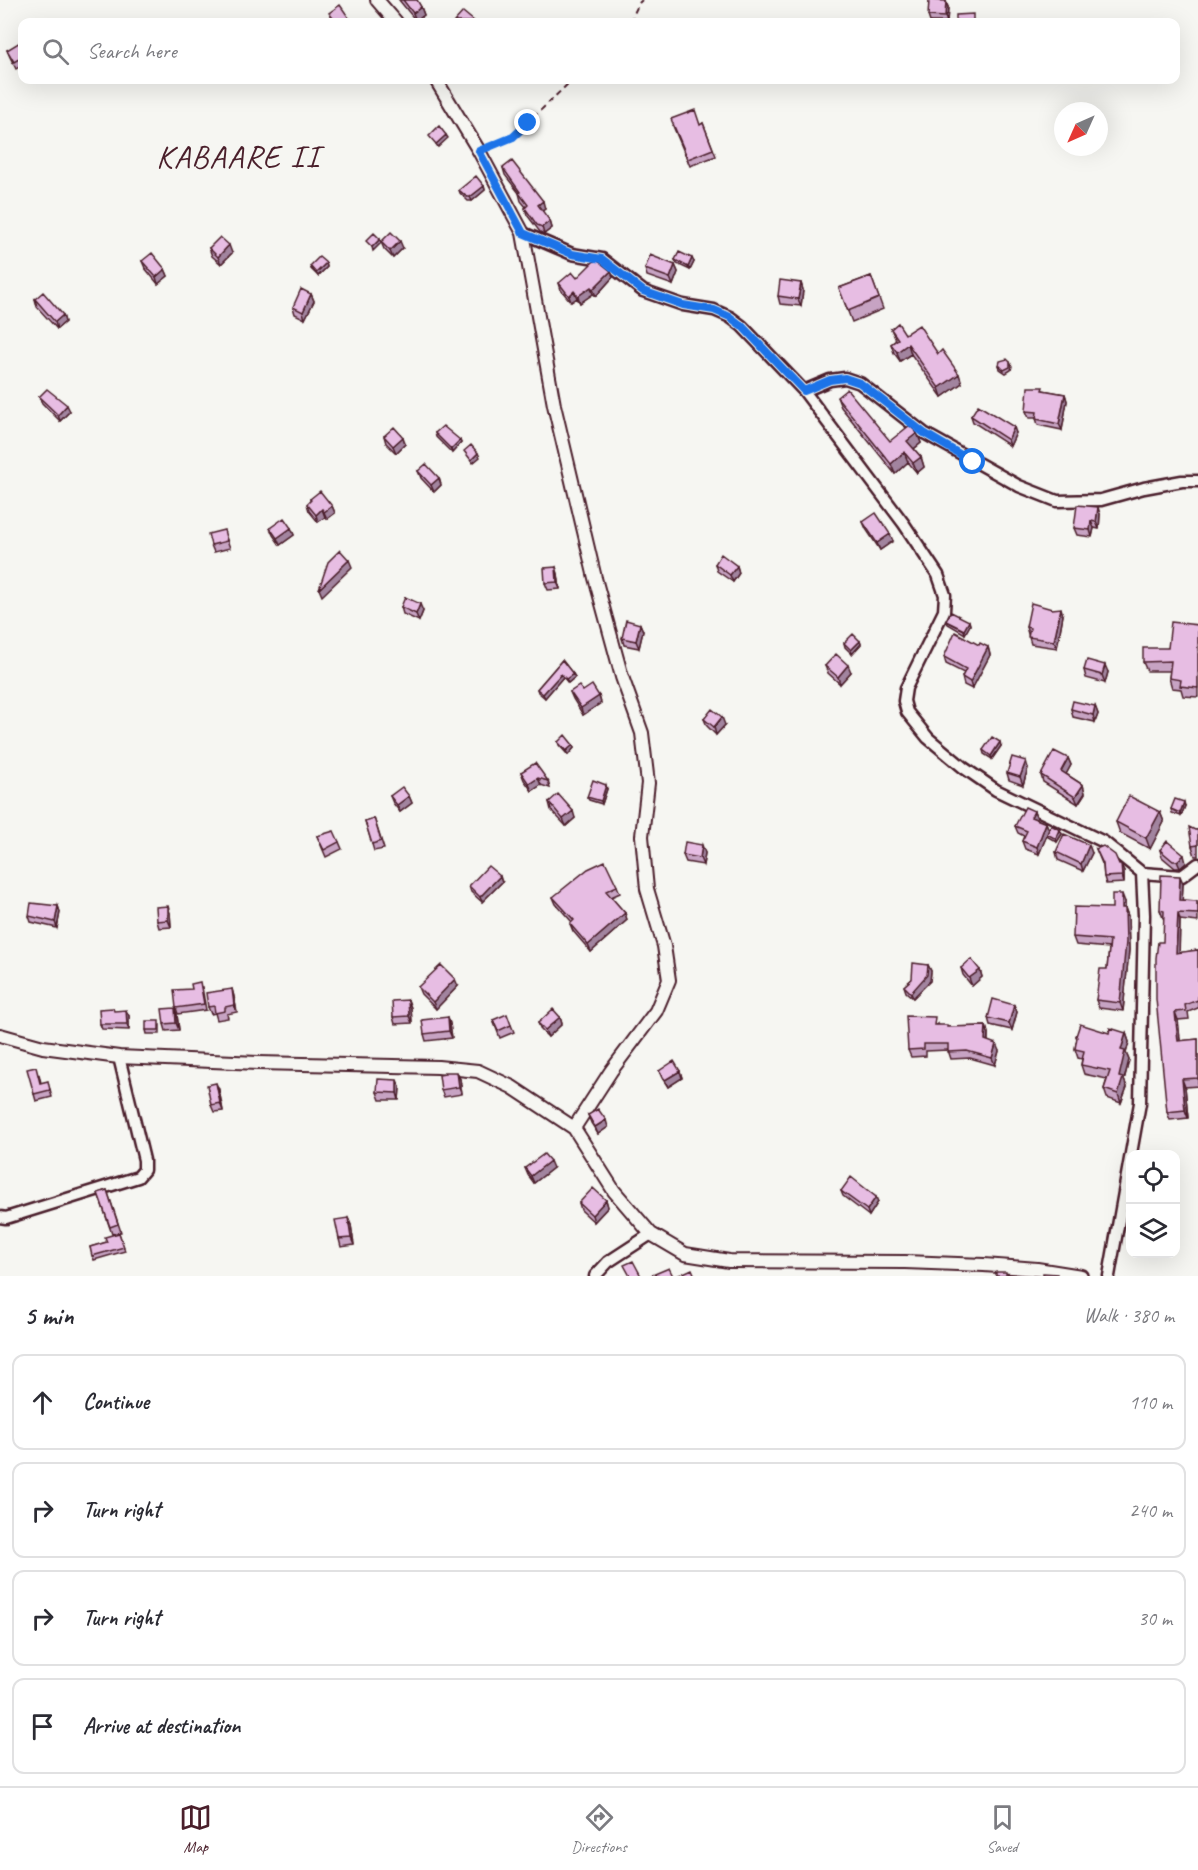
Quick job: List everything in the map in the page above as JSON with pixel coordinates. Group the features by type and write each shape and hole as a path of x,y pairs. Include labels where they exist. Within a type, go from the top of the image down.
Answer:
{"street":[{"path":"377,0 393,18"},
{"path":"438,84 479,151 523,233 554,405 595,578 622,677 642,732 648,783 642,836 647,889 664,946 669,980 656,1011 611,1071 574,1128"},
{"path":"523,233 572,254 602,259 643,291 683,305 714,310 730,317 742,326 804,391 904,524 939,575 945,594 944,611 906,688 904,701 907,712 928,738 964,768 996,790 1104,842 1142,873 1182,876 1198,864"},
{"path":"804,391 830,380 845,378 860,383 924,433 1019,486 1058,501 1101,500 1144,488 1182,481 1198,482"},
{"path":"1108,1276 1140,1103 1144,915 1142,873"},
{"path":"0,1035 43,1047 119,1056 258,1063 438,1067 478,1071 512,1087 574,1128 614,1191 651,1234 685,1254 729,1261 905,1262 1027,1268 1081,1276"},
{"path":"0,1217 6,1218 138,1177 144,1170 144,1160 119,1056"},
{"path":"595,1276 608,1262 651,1234"}],"path":[{"path":"632,18 642,0"},
{"path":"479,151 513,137 568,84"}],"building":[{"path":"403,0 417,0 421,7 413,13"},
{"path":"929,0 946,1 945,17 928,16"},
{"path":"340,5 349,18 333,18 329,13"},
{"path":"463,12 470,18 458,18"},
{"path":"973,14 973,18 956,18 956,15"},
{"path":"18,43 18,60 14,62 7,50"},
{"path":"695,110 700,125 703,123 713,149 688,159 671,119"},
{"path":"439,126 446,135 436,144 429,136"},
{"path":"512,161 543,201 538,205 550,221 542,227 537,225 525,208 528,205 503,168"},
{"path":"476,176 484,186 467,197 459,190"},
{"path":"391,232 400,241 390,251 381,242"},
{"path":"374,233 380,239 372,247 366,241"},
{"path":"220,237 229,245 218,257 209,248"},
{"path":"679,252 692,258 688,267 675,260"},
{"path":"152,253 165,269 156,277 142,261"},
{"path":"650,255 675,265 670,278 645,269"},
{"path":"319,257 326,263 316,273 310,266"},
{"path":"596,259 611,271 593,289 591,287 578,296 574,291 569,296 559,283 572,272 577,278"},
{"path":"871,276 879,298 848,311 839,288"},
{"path":"780,280 801,283 798,299 778,296"},
{"path":"301,289 311,294 303,312 293,307"},
{"path":"43,292 63,315 55,322 35,299"},
{"path":"898,323 905,334 919,325 938,354 942,350 959,374 939,388 908,344 897,352 891,344 898,339 891,329"},
{"path":"1007,359 1010,367 1004,370 999,365 1000,361"},
{"path":"1028,387 1043,387 1042,390 1065,394 1059,424 1036,419 1037,412 1026,411"},
{"path":"47,389 67,405 58,415 39,397"},
{"path":"847,389 890,441 910,425 917,433 907,441 921,457 913,463 904,452 891,464 837,397"},
{"path":"978,405 1014,427 1008,440 971,416"},
{"path":"443,426 460,440 451,449 435,433"},
{"path":"394,427 403,437 393,446 384,436"},
{"path":"471,445 478,453 471,460 464,451"},
{"path":"426,464 439,478 431,485 418,471"},
{"path":"320,491 332,506 324,512 322,509 316,515 307,504"},
{"path":"1077,505 1098,507 1096,522 1091,521 1090,530 1074,528"},
{"path":"876,513 890,534 877,543 863,522"},
{"path":"284,518 291,528 277,538 270,528"},
{"path":"224,530 227,541 211,545 208,534"},
{"path":"340,550 349,560 319,589 328,562"},
{"path":"721,554 737,566 730,575 715,564"},
{"path":"556,567 557,582 545,583 544,568"},
{"path":"405,597 420,604 416,614 401,607"},
{"path":"1031,603 1052,609 1061,608 1054,641 1028,637 1030,628 1026,627"},
{"path":"951,612 969,621 964,630 946,621"},
{"path":"626,620 640,624 636,641 622,638"},
{"path":"1171,622 1198,625 1198,688 1180,686 1181,680 1169,678 1171,661 1143,662 1143,648 1168,648"},
{"path":"955,632 979,645 980,643 988,647 970,682 962,677 966,669 944,657"},
{"path":"853,634 860,641 851,650 844,643"},
{"path":"836,654 848,665 838,677 825,666"},
{"path":"562,660 573,674 566,679 561,674 543,694 537,689"},
{"path":"1087,660 1105,665 1102,675 1084,670"},
{"path":"592,685 599,696 581,708 570,692 579,686 583,691"},
{"path":"1073,701 1095,706 1093,715 1071,709"},
{"path":"712,709 722,717 714,727 704,719"},
{"path":"565,735 573,745 566,751 558,742"},
{"path":"992,737 1000,742 991,756 983,750"},
{"path":"1054,751 1068,758 1061,771 1083,785 1075,797 1041,775"},
{"path":"1012,757 1026,761 1020,777 1007,773"},
{"path":"535,763 548,781 538,778 529,784 521,772"},
{"path":"593,780 606,785 601,801 587,797"},
{"path":"402,787 409,796 397,805 390,796"},
{"path":"558,794 573,811 563,819 549,802"},
{"path":"1129,796 1160,812 1146,838 1116,822"},
{"path":"1175,799 1184,802 1180,813 1171,809"},
{"path":"1025,807 1034,811 1031,817 1046,823 1037,847 1022,841 1027,831 1015,826"},
{"path":"374,818 381,841 372,844 365,821"},
{"path":"1051,825 1060,830 1056,839 1047,834"},
{"path":"1189,827 1198,830 1198,845 1192,846"},
{"path":"334,831 339,842 324,850 317,836"},
{"path":"1064,834 1089,845 1081,864 1056,852"},
{"path":"1167,841 1184,855 1177,861 1173,861 1160,850"},
{"path":"685,842 702,845 700,858 683,855"},
{"path":"1103,846 1115,855 1121,864 1122,876 1104,877 1103,864 1096,849"},
{"path":"605,861 617,886 606,891 625,913 588,945 570,924 574,920 553,897 588,869"},
{"path":"488,866 500,876 480,897 469,886"},
{"path":"1161,875 1180,876 1179,900 1197,901 1198,905 1198,914 1178,913 1176,953 1198,950 1198,1000 1185,1005 1186,1011 1175,1012 1178,1041 1198,1039 1198,1078 1182,1079 1185,1110 1167,1112 1156,999 1156,958 1158,942 1163,942 1164,911 1160,910"},
{"path":"1112,894 1122,894 1122,908 1125,908 1126,942 1120,1003 1096,1000 1100,969 1107,969 1110,940 1073,937 1074,907 1112,908"},
{"path":"31,903 58,906 55,922 29,916"},
{"path":"168,906 168,920 157,921 156,907"},
{"path":"971,959 980,970 969,978 961,968"},
{"path":"913,963 928,965 927,975 911,993 904,986 912,979"},
{"path":"441,965 455,979 433,1002 418,987"},
{"path":"200,982 204,1004 176,1008 174,990 192,989 191,984"},
{"path":"232,989 234,1005 225,1007 225,1011 215,1013 214,1006 208,1007 206,993"},
{"path":"993,999 1014,1005 1009,1023 988,1018"},
{"path":"408,1000 409,1016 393,1017 392,1001"},
{"path":"113,1008 114,1011 126,1010 127,1024 100,1024 99,1009"},
{"path":"175,1008 176,1023 164,1024 162,1009"},
{"path":"553,1009 560,1017 545,1030 538,1023"},
{"path":"507,1014 511,1025 498,1031 493,1020"},
{"path":"906,1016 935,1017 934,1025 947,1025 947,1027 986,1026 985,1040 996,1044 992,1058 967,1051 948,1052 948,1044 924,1044 924,1049 908,1050"},
{"path":"448,1017 449,1031 424,1034 422,1020"},
{"path":"146,1021 159,1021 159,1030 146,1030"},
{"path":"1080,1024 1109,1033 1110,1028 1126,1033 1121,1050 1125,1051 1119,1077 1123,1078 1118,1094 1104,1089 1110,1071 1081,1065 1084,1051 1075,1049"},
{"path":"674,1061 680,1071 665,1080 659,1071"},
{"path":"36,1067 40,1083 48,1081 50,1090 34,1094 27,1069"},
{"path":"444,1072 457,1072 459,1087 441,1090 439,1075 445,1074"},
{"path":"378,1079 397,1080 397,1093 377,1092"},
{"path":"216,1083 220,1103 211,1105 207,1085"},
{"path":"598,1109 606,1120 595,1127 588,1115"},
{"path":"544,1154 550,1161 531,1176 525,1168"},
{"path":"851,1177 876,1197 867,1210 841,1191"},
{"path":"593,1188 606,1200 592,1215 579,1203"},
{"path":"107,1190 118,1224 110,1227 98,1193"},
{"path":"348,1218 351,1238 339,1239 335,1220"},
{"path":"119,1233 124,1247 92,1256 90,1247 107,1242 105,1237"},
{"path":"633,1261 641,1276 630,1276 624,1265"},
{"path":"669,1268 673,1276 650,1276"},
{"path":"692,1269 695,1276 677,1276"},
{"path":"996,1272 1006,1272 1006,1276 996,1276"},
{"path":"1043,1273 1057,1274 1057,1276 1043,1276"}],"district":[{"name":"KABAARE II","path":"238,156"}],"route":[{"path":"528,123 513,137 479,151 523,233 572,254 602,259 643,291 683,305 714,310 730,317 777,361 804,391 830,380 845,378 860,383 924,433 973,462"}]}
